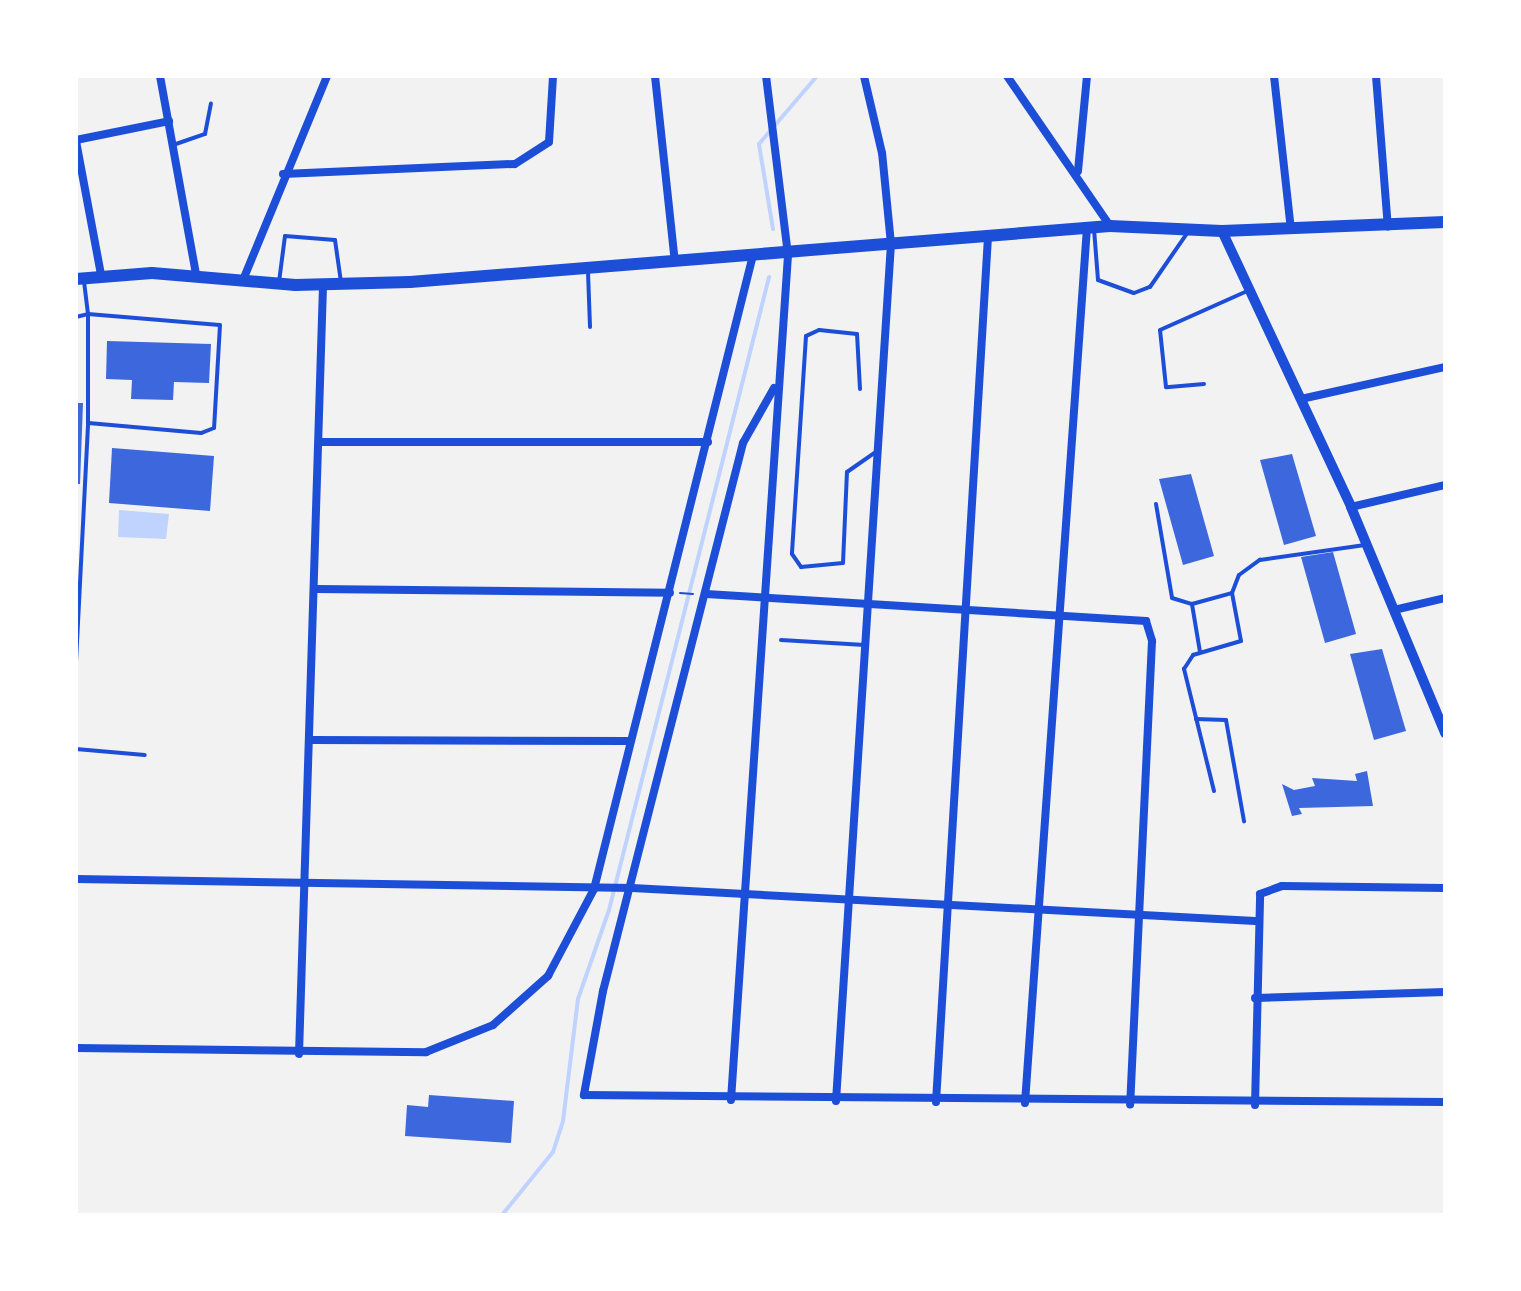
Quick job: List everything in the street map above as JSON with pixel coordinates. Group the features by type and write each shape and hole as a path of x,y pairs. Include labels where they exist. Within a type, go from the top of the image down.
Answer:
{"main road":[{"path":"80,278 101,274 196,275 279,284 323,285 588,272 1091,227 1222,231 1388,229 1445,222"}],"street":[{"path":"160,76 196,275"},
{"path":"243,280 283,174 327,76"},
{"path":"283,174 515,164 549,142 553,76"},
{"path":"655,76 675,265"},
{"path":"731,1100 764,597 774,388 788,255 779,153 766,76"},
{"path":"836,1101 891,244 882,153 864,76"},
{"path":"1007,76 1078,172 1110,226"},
{"path":"1078,172 1087,76"},
{"path":"1274,76 1291,230"},
{"path":"1376,76 1388,229"},
{"path":"101,274 76,141 169,121"},
{"path":"1025,1103 1091,227"},
{"path":"1222,231 1351,507 1445,733"},
{"path":"936,1102 988,236"},
{"path":"76,1048 299,1054 426,1052 493,1025 548,976 598,889 629,741 670,593 752,259"},
{"path":"299,1054 310,884 323,285"},
{"path":"1301,399 1445,367"},
{"path":"774,388 743,443 581,1084 589,1099 1255,1105 1445,1102"},
{"path":"320,442 708,442"},
{"path":"1351,507 1445,485"},
{"path":"316,589 670,593"},
{"path":"706,594 1060,616 1137,617 1151,628 1130,1104"},
{"path":"1394,610 1445,598"},
{"path":"313,740 629,741"},
{"path":"76,879 632,888 742,898 1255,921"},
{"path":"1255,1105 1255,921 1260,894 1282,886 1445,888"},
{"path":"1255,998 1445,992"}],"lane":[{"path":"173,145 205,134 211,104"},
{"path":"1091,227 1098,280 1134,293 1150,287 1190,230"},
{"path":"279,284 282,237 327,236 336,242 342,284"},
{"path":"588,272 590,327"},
{"path":"76,662 88,423 88,314 80,278"},
{"path":"1204,384 1166,387 1160,330 1249,290"},
{"path":"76,317 88,314 216,322 224,332 211,431 88,423"},
{"path":"860,389 857,334 806,336 792,554 801,567 843,563 847,472 877,451"},
{"path":"1156,504 1172,598 1192,604 1232,593"},
{"path":"1214,791 1184,669 1200,652 1243,639 1232,593 1246,567 1260,560 1367,545"},
{"path":"1192,604 1200,652"},
{"path":"781,640 865,645"},
{"path":"1195,720 1226,720 1244,821"},
{"path":"76,749 145,755"}],"path":[{"path":"670,593 706,594"}],"water":[{"path":"119,510 169,514 166,539 118,537"}],"building":[{"path":"107,341 211,344 209,383 174,382 173,400 131,399 132,380 106,379"},
{"path":"76,403 83,403 80,484 76,484"},
{"path":"112,448 214,456 210,511 109,503"},
{"path":"1292,454 1316,536 1284,545 1260,460"},
{"path":"1191,474 1214,556 1183,565 1159,479"},
{"path":"1333,552 1356,634 1325,643 1301,557"},
{"path":"1382,649 1406,731 1374,740 1350,654"},
{"path":"1367,771 1373,806 1299,808 1302,814 1292,816 1282,784 1294,790 1315,786 1312,778 1357,781 1355,774"},
{"path":"429,1095 514,1101 511,1143 405,1136 407,1105 428,1107"}],"waterway":[{"path":"773,229 759,144 817,76"},
{"path":"502,1215 553,1152 563,1121 578,999 609,910 769,277"}]}
